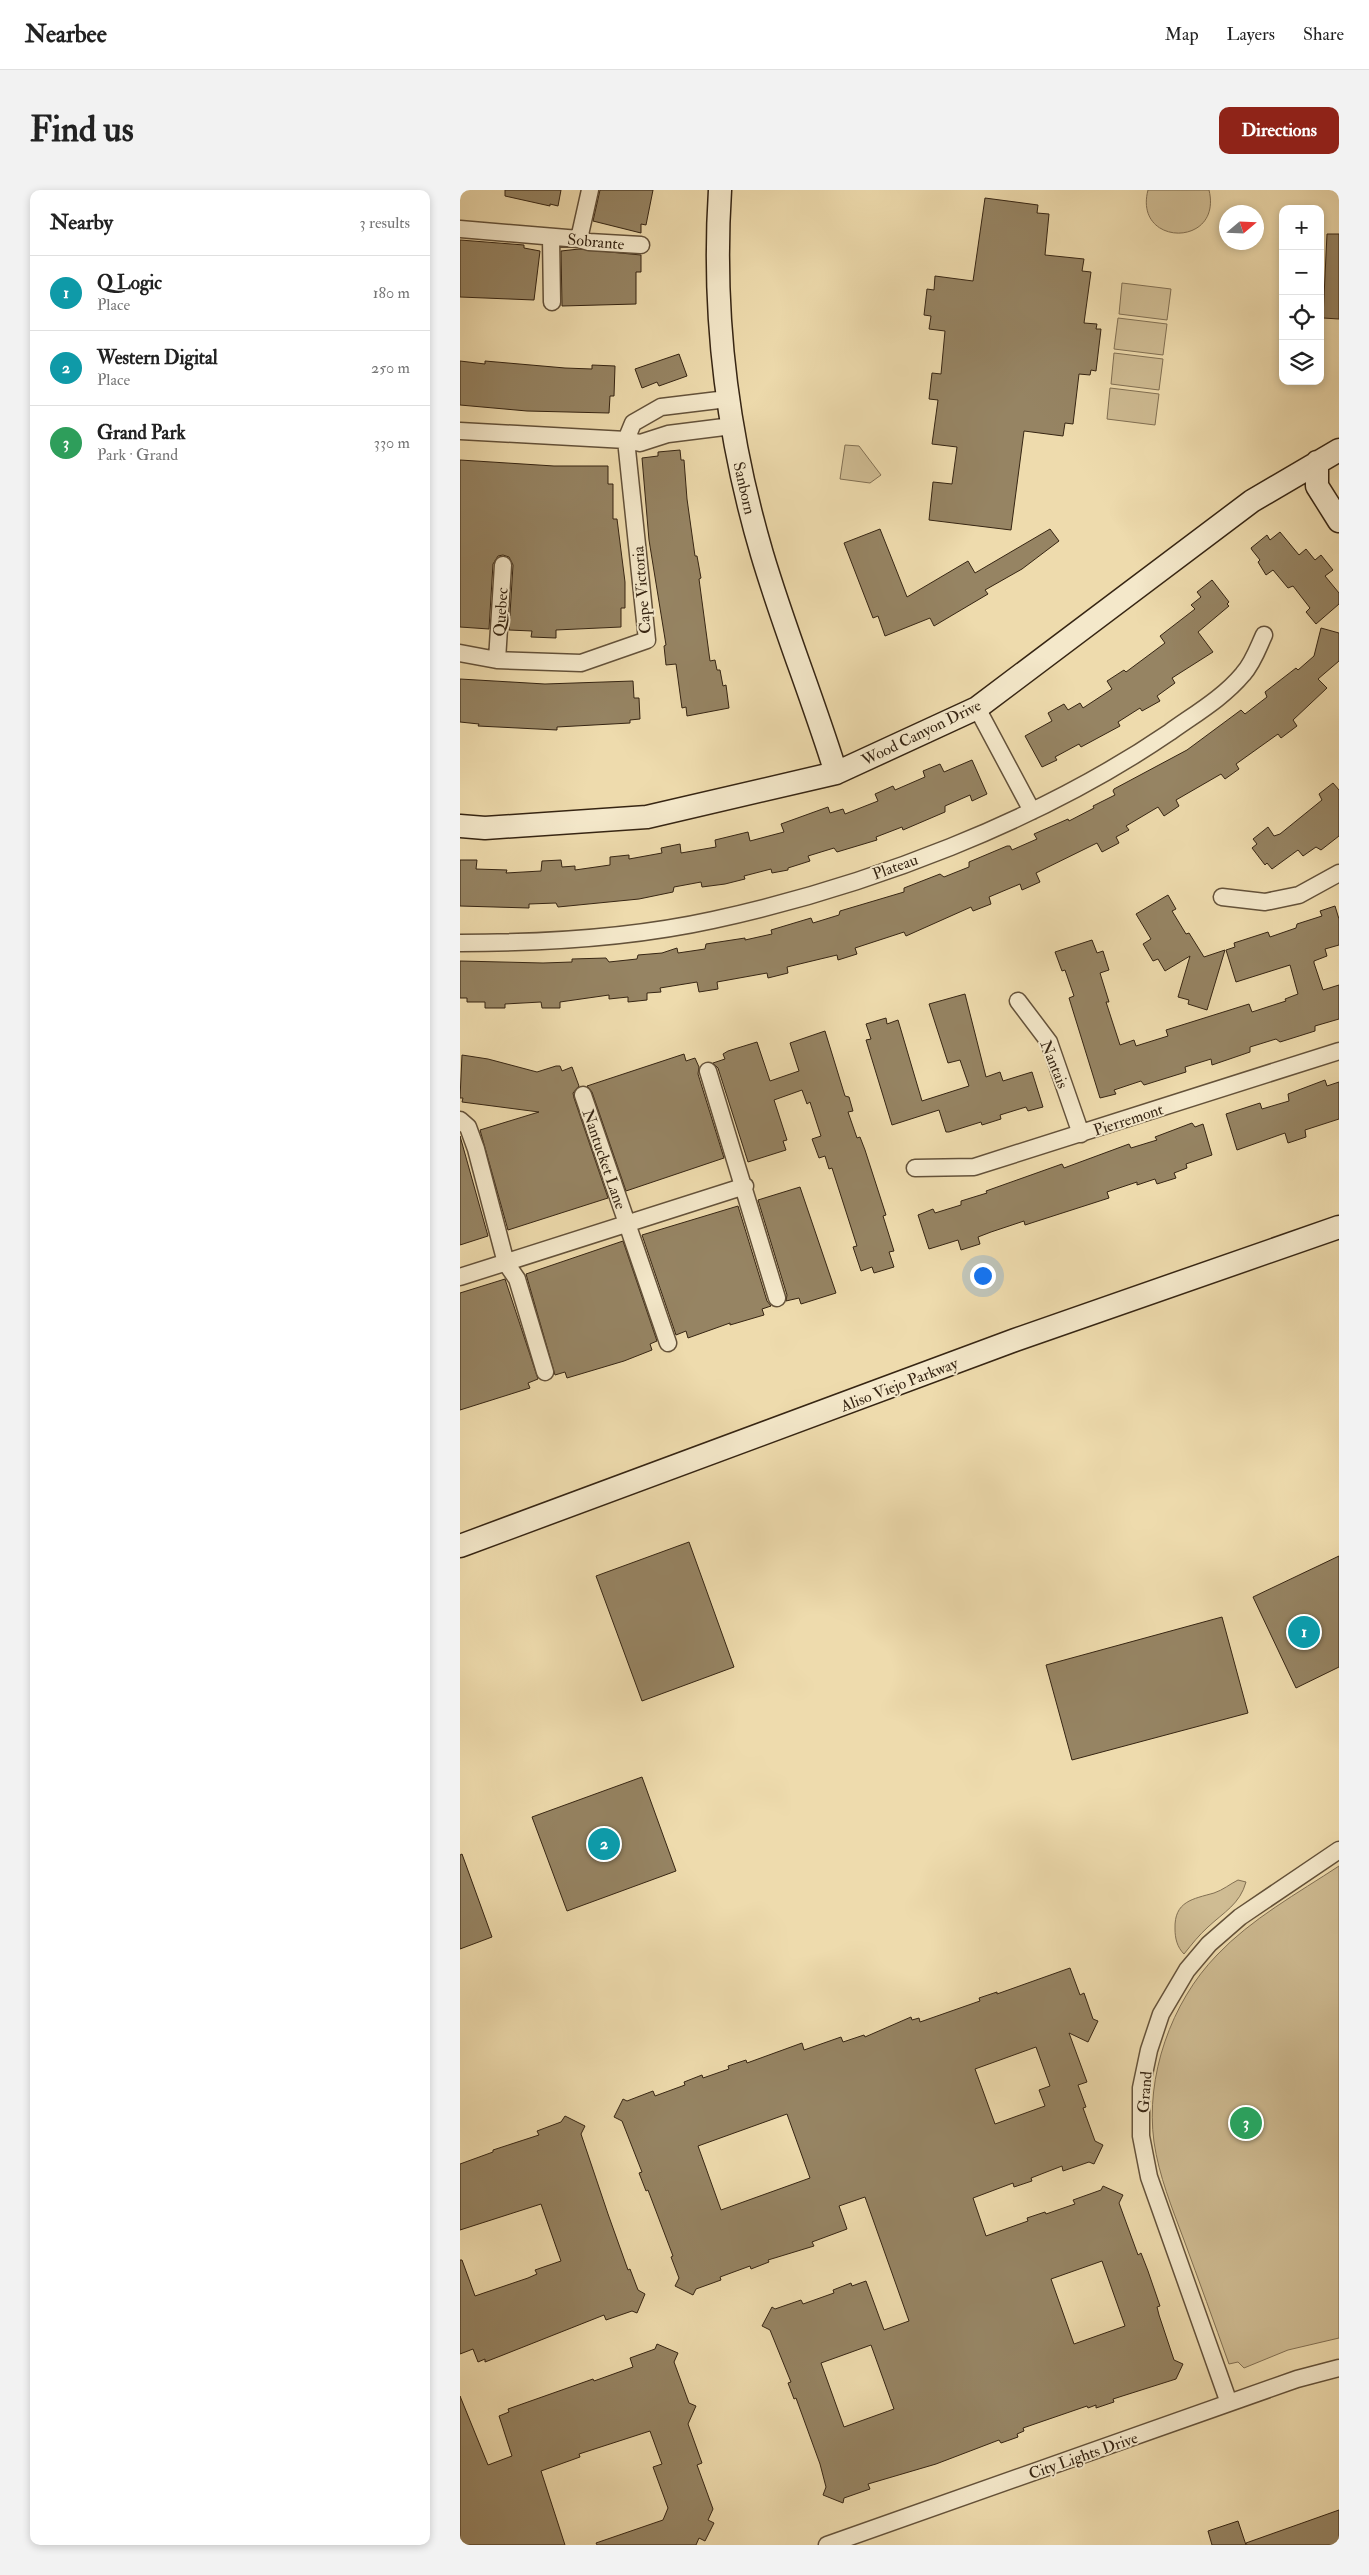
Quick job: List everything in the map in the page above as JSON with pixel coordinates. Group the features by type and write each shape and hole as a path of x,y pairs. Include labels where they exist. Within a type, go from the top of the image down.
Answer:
{"street":[{"path":"579,239 590,190"},
{"name":"Sanborn","path":"720,190 717,266 719,319 727,399 732,426 762,555 836,773"},
{"name":"Sobrante","path":"460,229 579,239 589,242 641,244"},
{"name":"Sobrante","path":"551,237 552,302"},
{"path":"626,440 634,423 661,407 727,399"},
{"path":"460,431 626,440 640,443 668,434 732,426"},
{"name":"Cape Victoria","path":"460,653 497,660 580,663 647,640 626,440"},
{"name":"Wood Canyon Drive","path":"460,826 485,828 647,817 836,773 977,708 1252,501 1339,450"},
{"path":"1339,470 1317,462 1317,486 1339,521"},
{"name":"Quebec","path":"497,660 503,565"},
{"name":"Plateau","path":"460,943 501,943 608,936 712,921 825,892 935,852 1032,811 1129,760 1217,699 1242,676 1251,663 1264,635"},
{"path":"977,708 1032,811"},
{"path":"1222,897 1265,902 1300,895 1339,873"},
{"name":"Nantais","path":"1018,1000 1049,1042 1081,1134"},
{"name":"Pierremont","path":"915,1168 974,1167 1339,1051"},
{"path":"708,1071 745,1186 777,1298"},
{"name":"Nantucket Lane","path":"583,1095 668,1343"},
{"path":"460,1120 468,1127 476,1149 506,1263 517,1279 544,1372"},
{"name":"Nantucket Lane","path":"460,1277 626,1222 745,1186"},
{"name":"Aliso Viejo Parkway","path":"460,1546 1015,1340 1339,1227"},
{"name":"Grand","path":"1229,2403 1148,2177 1141,2136 1141,2088 1149,2050 1161,2014 1188,1970 1210,1944 1240,1917 1339,1850"},
{"name":"City Lights Drive","path":"827,2545 1297,2379 1339,2368"}],"shaded area":[{"path":"1148,190 1209,190 1210,209 1203,222 1192,231 1178,233 1164,230 1153,222 1147,209"},
{"path":"1122,283 1171,289 1167,320 1119,314"},
{"path":"1118,318 1167,324 1163,355 1114,349"},
{"path":"1114,353 1163,359 1159,390 1111,384"},
{"path":"1110,388 1159,394 1155,425 1107,419"},
{"path":"845,445 859,446 881,475 870,483 840,479"},
{"path":"1339,1866 1339,2338 1288,2350 1244,2368 1238,2362 1229,2364 1163,2180 1156,2155 1152,2117 1158,2067 1174,2018 1186,1995 1217,1955 1260,1918"},
{"path":"1238,1880 1246,1882 1236,1902 1202,1933 1184,1954 1178,1945 1175,1932 1176,1920 1181,1907 1192,1900 1217,1892"}],"building":[{"path":"505,190 561,190 558,206 550,204 550,206 505,196"},
{"path":"600,190 653,190 646,225 641,224 641,233 593,221"},
{"path":"985,198 1038,205 1037,213 1049,214 1045,255 1084,259 1082,271 1091,272 1084,323 1097,324 1096,329 1101,329 1096,371 1091,370 1090,375 1079,374 1073,424 1065,423 1063,436 1024,431 1011,530 929,520 933,482 952,484 957,447 932,444 938,400 929,399 932,373 941,374 945,331 929,329 931,316 924,315 927,289 934,290 935,276 973,281"},
{"path":"1327,234 1339,234 1339,319 1324,318"},
{"path":"460,240 524,245 524,248 540,251 534,300 460,297"},
{"path":"579,249 641,255 641,272 636,272 636,304 562,306 561,251"},
{"path":"679,354 687,376 659,386 657,382 642,388 635,369"},
{"path":"460,361 485,364 485,361 592,369 592,365 615,366 614,396 610,396 609,413 527,411 460,405"},
{"path":"680,450 681,460 684,460 695,556 697,556 701,578 699,579 710,661 715,660 717,670 720,670 723,686 726,685 729,708 687,716 686,707 682,708 676,664 666,665 664,646 666,645 649,540 642,458 658,456 658,452"},
{"path":"460,460 554,466 608,466 608,484 613,484 613,519 617,519 625,582 625,608 621,608 621,627 556,630 556,638 531,637 532,631 509,630 513,565 509,557 503,555 498,556 493,564 489,629 460,627"},
{"path":"880,529 907,597 968,561 975,573 1050,529 1059,541 1022,569 985,590 988,594 934,626 930,618 885,636 878,616 873,618 844,543"},
{"path":"1280,532 1299,555 1306,549 1315,560 1321,555 1333,570 1325,576 1339,593 1339,604 1316,624 1306,612 1310,608 1293,586 1288,588 1273,570 1266,575 1258,562 1260,560 1251,548 1267,535 1270,540"},
{"path":"1212,580 1229,602 1227,604 1229,606 1198,632 1213,652 1172,678 1175,683 1157,696 1160,701 1142,711 1140,708 1118,722 1120,726 1081,747 1079,744 1055,757 1057,760 1042,767 1025,736 1052,721 1048,713 1064,704 1068,710 1080,703 1083,708 1112,689 1107,681 1124,670 1126,672 1165,643 1160,636 1195,609 1191,605 1201,597 1197,592"},
{"path":"1321,628 1339,633 1339,661 1318,679 1327,688 1293,720 1297,726 1281,738 1278,734 1236,764 1239,769 1225,779 1221,774 1176,800 1179,806 1164,816 1158,807 1126,826 1129,830 1116,837 1119,843 1102,852 1097,843 1036,873 1040,882 1022,890 1020,884 989,897 991,904 973,911 971,907 906,936 904,932 855,948 857,954 838,960 837,955 787,967 788,973 768,978 767,973 717,982 718,989 699,992 697,982 660,988 661,992 647,993 647,1000 628,1002 628,997 609,999 609,995 560,1002 560,1008 542,1008 541,1002 505,1004 505,1008 485,1008 485,1002 467,1002 467,998 460,998 460,961 543,963 572,962 572,959 606,958 609,962 637,959 638,955 662,953 677,948 678,953 705,949 706,944 745,938 745,940 772,934 771,930 811,918 813,923 839,915 840,911 904,892 904,888 940,874 944,877 969,867 969,862 1007,846 1010,846 1012,850 1037,839 1034,834 1068,819 1069,821 1094,808 1093,806 1115,795 1114,789 1187,750 1241,710 1245,714 1267,697 1265,692 1296,668 1298,670 1314,656"},
{"path":"460,679 545,684 633,681 634,698 639,698 640,719 630,720 630,723 557,727 557,730 478,726 479,724 460,722"},
{"path":"972,760 987,794 972,801 970,795 945,806 945,812 903,830 902,827 876,837 877,840 837,852 834,848 808,856 810,861 788,868 788,870 772,873 771,869 744,876 745,879 725,884 702,887 701,882 674,887 673,892 639,899 558,907 556,903 529,904 529,908 460,906 460,860 477,860 476,869 507,870 506,873 541,871 542,861 561,860 562,867 575,866 575,870 610,865 610,857 629,855 629,859 662,853 661,848 680,844 681,853 716,847 715,840 748,832 750,841 784,832 781,824 828,807 830,813 843,809 845,814 878,801 875,794 893,786 895,790 925,777 923,771 940,764 944,772"},
{"path":"1333,783 1339,790 1339,836 1321,850 1316,847 1303,856 1298,850 1272,869 1267,863 1265,865 1252,848 1257,844 1253,839 1268,827 1274,836 1280,834 1322,800 1319,794"},
{"path":"1168,895 1176,909 1172,911 1186,934 1189,933 1204,957 1225,950 1207,1010 1188,1004 1189,1000 1178,997 1190,956 1165,971 1158,959 1153,961 1143,944 1151,939 1136,914"},
{"path":"1335,906 1339,919 1339,945 1325,949 1327,956 1314,961 1314,963 1323,990 1339,985 1339,1019 1315,1026 1315,1031 1280,1042 1276,1039 1250,1047 1250,1052 1212,1065 1211,1059 1185,1067 1186,1072 1144,1085 1141,1081 1114,1090 1116,1094 1100,1098 1069,998 1074,996 1065,970 1062,971 1055,952 1092,940 1097,953 1103,951 1109,970 1100,973 1109,1002 1106,1002 1120,1045 1134,1040 1136,1046 1168,1036 1166,1030 1249,1004 1252,1012 1286,1001 1285,999 1298,994 1290,965 1236,982 1226,950 1235,947 1234,943 1268,932 1270,937 1296,928 1297,924 1322,916 1320,911"},
{"path":"965,994 986,1077 1000,1072 1003,1081 1032,1072 1043,1107 1028,1111 1026,1107 1000,1115 1001,1119 982,1125 981,1122 949,1132 946,1132 939,1110 892,1125 866,1040 871,1039 866,1024 886,1018 887,1024 898,1020 922,1101 969,1086 960,1060 948,1063 929,1004"},
{"path":"825,1031 845,1096 849,1097 853,1111 848,1112 857,1138 860,1137 865,1150 886,1215 883,1216 894,1251 889,1252 894,1267 874,1273 872,1267 861,1271 853,1247 857,1246 832,1168 829,1169 825,1156 819,1158 812,1139 821,1136 810,1102 807,1104 802,1090 774,1100 787,1140 783,1141 786,1150 748,1162 718,1068 713,1063 725,1059 723,1054 728,1051 757,1042 770,1081 799,1071 790,1043"},
{"path":"684,1054 686,1061 695,1058 699,1067 698,1074 724,1158 626,1191 592,1092 587,1086"},
{"path":"462,1055 488,1059 537,1072 556,1066 560,1066 562,1071 572,1067 579,1086 573,1093 574,1098 608,1198 508,1230 480,1130 539,1112 462,1102 463,1098 460,1098"},
{"path":"1325,1080 1327,1086 1339,1082 1339,1119 1305,1130 1306,1137 1288,1143 1285,1133 1237,1150 1226,1114 1260,1103 1262,1109 1289,1101 1288,1094"},
{"path":"1192,1123 1195,1127 1203,1124 1212,1155 1186,1164 1187,1168 1174,1173 1176,1178 1157,1184 1155,1179 1137,1185 1137,1182 1107,1192 1109,1198 1025,1225 1024,1221 991,1232 978,1237 980,1244 961,1250 958,1240 929,1249 918,1215 933,1209 935,1213 961,1205 961,1201 1062,1164 1064,1168 1129,1144 1131,1148 1157,1140 1155,1137"},
{"path":"460,1136 488,1236 460,1245"},
{"path":"800,1187 836,1293 801,1304 799,1298 786,1301 787,1295 758,1200"},
{"path":"738,1206 767,1301 771,1306 762,1309 764,1315 730,1325 730,1323 688,1338 686,1331 676,1335 642,1235"},
{"path":"623,1241 657,1341 650,1344 652,1350 624,1361 567,1378 565,1372 555,1375 526,1274"},
{"path":"505,1279 538,1379 528,1383 530,1388 460,1410 460,1293"},
{"path":"689,1542 734,1667 642,1701 596,1576"},
{"path":"1339,1556 1339,1667 1296,1688 1253,1597"},
{"path":"1222,1617 1248,1713 1072,1760 1046,1665"},
{"path":"642,1777 676,1871 567,1911 532,1817"},
{"path":"462,1854 492,1937 460,1949 460,1855"},
{"path":"1070,1968 1080,1995 1084,1993 1093,2019 1098,2021 1088,2042 1069,2033 1087,2082 1078,2085 1086,2107 1083,2108 1095,2141 1103,2145 1094,2164 1089,2162 1063,2171 1062,2166 1031,2178 1032,2181 1014,2187 1013,2183 973,2198 986,2236 1028,2221 1027,2218 1075,2204 1073,2200 1101,2190 1103,2186 1123,2195 1119,2203 1138,2255 1141,2253 1148,2271 1160,2306 1157,2307 1159,2315 1174,2360 1183,2364 1176,2379 1113,2399 1114,2402 1096,2408 1096,2405 1088,2408 1087,2406 1023,2428 1024,2431 1017,2434 1018,2437 1001,2443 999,2440 936,2464 868,2484 870,2489 844,2498 843,2503 823,2495 826,2487 820,2464 796,2398 794,2399 788,2383 791,2382 770,2330 762,2326 772,2307 775,2309 801,2300 803,2304 834,2293 833,2290 851,2283 852,2286 866,2281 884,2330 909,2321 865,2197 839,2206 847,2229 812,2242 814,2246 768,2260 769,2262 751,2269 750,2266 720,2277 721,2280 696,2289 693,2295 675,2286 679,2278 671,2257 673,2256 648,2190 646,2191 639,2173 642,2172 622,2121 614,2117 623,2099 627,2101 653,2091 655,2096 685,2085 684,2082 702,2075 703,2078 729,2069 728,2066 746,2060 747,2063 802,2043 804,2050 841,2037 843,2042 864,2035 865,2037 911,2017 912,2020 919,2018 920,2022 980,2001 979,1998 997,1992 997,1994","holes":["1036,2047 1050,2086 1039,2090 1045,2106 995,2124 975,2069","787,2114 810,2178 721,2210 698,2146","1102,2261 1125,2326 1074,2344 1051,2279","871,2345 894,2409 844,2427 821,2363"]},
{"path":"565,2116 585,2126 581,2134 628,2270 630,2269 638,2290 645,2294 637,2313 632,2311 606,2320 604,2315 485,2362 485,2359 478,2362 473,2349 460,2354 460,2260 462,2260 475,2296 528,2278 537,2274 535,2270 561,2261 541,2204 460,2230 460,2164 493,2152 493,2150 539,2135 537,2131 561,2122"},
{"path":"657,2344 678,2353 674,2362 689,2403 696,2406 688,2424 702,2463 697,2465 713,2509 708,2520 714,2523 705,2541 699,2538 696,2545 597,2545 596,2543 663,2520 668,2508 653,2467 662,2464 650,2431 579,2454 580,2457 541,2471 565,2545 460,2545 460,2396 488,2465 512,2456 499,2416 509,2412 508,2409 633,2367 630,2358 655,2349"},
{"path":"1339,2510 1339,2545 1247,2545 1246,2543"},
{"path":"1238,2521 1246,2545 1212,2545 1208,2531"}],"place":[{"name":"Q Logic","path":"1304,1632"},
{"name":"Western Digital","path":"604,1844"},
{"name":"Grand Park","path":"1246,2123"}]}
